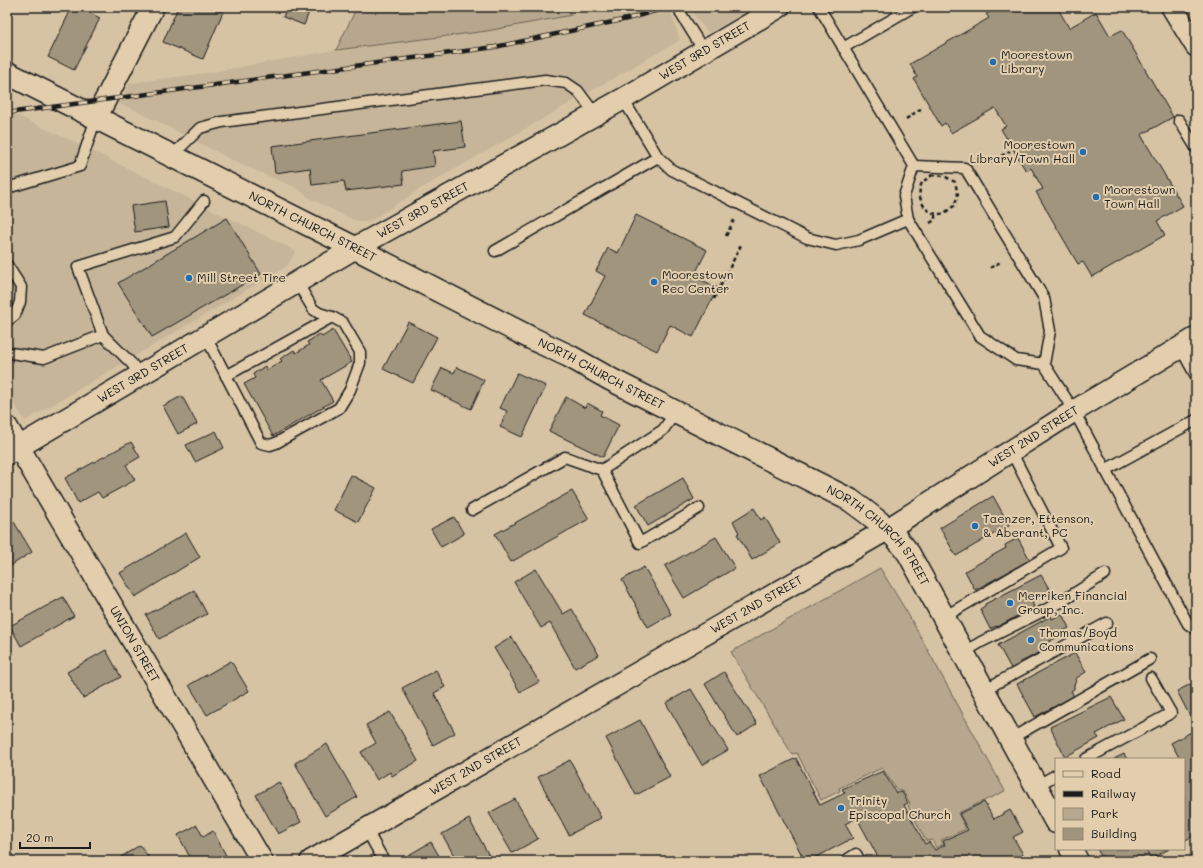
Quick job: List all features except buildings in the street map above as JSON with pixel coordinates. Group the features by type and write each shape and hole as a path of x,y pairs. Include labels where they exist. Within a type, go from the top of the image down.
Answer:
{"main road":[{"name":"NORTH CHURCH STREET","path":"7,73 569,356 610,379 850,500 888,529 904,546 1055,820"},
{"path":"1072,850 1077,861"}],"street":[{"path":"96,118 152,7"},
{"name":"WEST 3RD STREET","path":"13,450 355,248 623,99 779,7"},
{"path":"1172,7 1196,46"},
{"name":"WEST 2ND STREET","path":"311,861 888,529 1074,411 1188,343"},
{"name":"UNION STREET","path":"7,427 13,450 262,861"}],"lane":[{"path":"680,7 682,14 704,51"},
{"path":"819,7 914,166 904,196 908,219 980,336 1016,360 1044,364"},
{"path":"843,48 913,7"},
{"path":"172,156 200,128 222,122 545,80 566,83 578,91 595,114"},
{"path":"623,99 658,157 672,170 807,238 836,245 859,240 908,219"},
{"path":"7,188 80,166 96,118"},
{"path":"1179,120 1196,148"},
{"path":"495,251 658,157"},
{"path":"914,166 965,168 1044,298 1050,332 1044,364 1074,411 1188,624 1196,629"},
{"path":"140,375 132,364 102,335 78,267 175,237 204,201"},
{"path":"7,265 21,287 20,302 15,315 7,321"},
{"path":"206,336 262,443 270,445 276,443 339,408 350,390 360,363 360,352 355,341 343,323 312,309 297,282"},
{"path":"226,376 332,317"},
{"path":"7,354 10,353 44,358 102,335"},
{"path":"1188,343 1196,376"},
{"path":"602,470 663,430 676,412"},
{"path":"1105,470 1196,420"},
{"path":"944,617 1061,548 1011,451"},
{"path":"472,510 565,457 602,470 640,543 699,508"},
{"path":"963,652 1059,603 1105,574"},
{"path":"984,690 1107,623"},
{"path":"1010,739 1150,659"},
{"path":"1088,758 1171,714 1151,678"},
{"path":"1036,786 1055,776"},
{"path":"366,829 384,861"},
{"path":"845,861 856,854 860,861"}],"path":[{"path":"989,163 1010,151"},
{"path":"932,175 944,176 955,182 958,195 954,206 942,213 935,213 931,213 920,203 919,191 922,182 932,175"},
{"path":"930,223 935,220 935,213"},
{"path":"714,299 742,243"},
{"path":"990,268 1006,259"}],"shaded area":[{"path":"611,7 669,7 680,40 422,188 372,220 366,222 357,221 347,217 311,199 295,187 242,165 135,110 119,104 130,83 207,73 336,50 487,31"},
{"path":"691,7 754,7 709,33 695,17"},
{"path":"7,111 74,142 296,251 287,266 25,421 7,392"}],"green space":[{"path":"357,7 563,7 572,15 487,31 336,50"},
{"path":"880,568 908,614 1005,791 958,813 966,829 941,840 944,844 936,848 932,840 926,841 908,806 910,803 903,791 897,790 882,768 839,788 840,791 821,800 797,753 792,754 731,652"}],"railway":[{"path":"7,113 495,47 627,19 669,7"}],"place":[{"name":"Moorestown Library","path":"993,62"},
{"name":"Moorestown Library/Town Hall","path":"1083,152"},
{"name":"Moorestown Town Hall","path":"1096,197"},
{"name":"Mill Street Tire","path":"189,278"},
{"name":"Moorestown Rec Center","path":"654,282"},
{"name":"Taenzer, Ettenson, & Aberant, PC","path":"975,526"},
{"name":"Merriken Financial Group, Inc.","path":"1010,603"},
{"name":"Thomas/Boyd Communications","path":"1031,640"},
{"name":"Trinity Episcopal Church","path":"841,808"}]}
